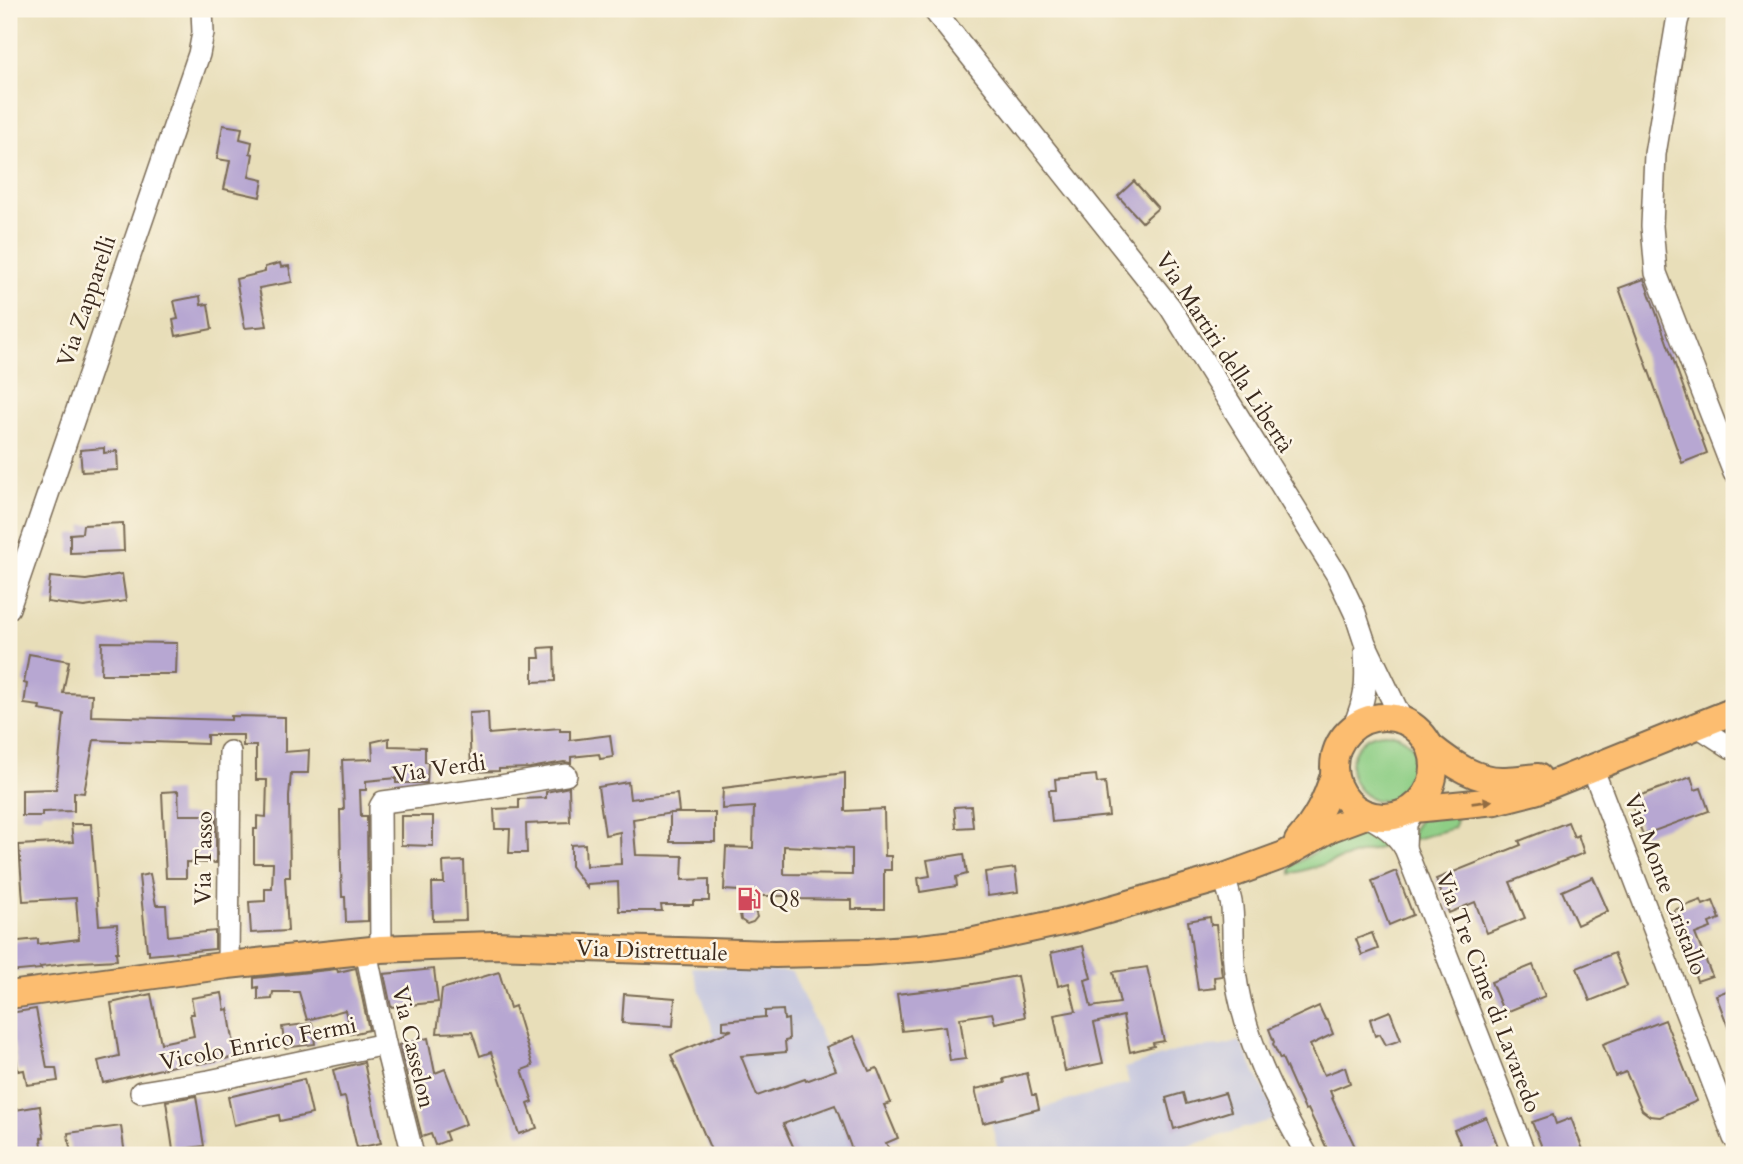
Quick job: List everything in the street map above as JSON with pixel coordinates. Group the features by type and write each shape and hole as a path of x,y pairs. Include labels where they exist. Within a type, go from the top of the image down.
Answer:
{"main road":[{"name":"Via Distrettuale","path":"9,995 228,965 373,950 494,945 775,954 864,952 970,942 1076,919 1224,877 1284,855 1331,828 1366,815 1382,818 1399,816 1414,808 1496,800 1535,791 1734,711"},
{"path":"1353,728 1368,719 1385,716 1402,720"},
{"name":"Via Distrettuale","path":"1402,720 1423,735 1430,747 1461,769 1489,779 1505,780 1585,770"},
{"name":"Via Distrettuale","path":"1284,855 1320,812 1334,775 1337,749 1353,728"},
{"path":"1414,808 1426,796 1433,780 1435,763 1430,747"},
{"path":"1334,775 1345,799 1366,815"}],"street":[{"name":"Via Zapparelli","path":"9,608 199,54 203,33 202,9"},
{"name":"Via Martiri della Libertà","path":"933,9 1170,307 1336,575 1355,613 1365,643"},
{"path":"1681,9 1655,154 1652,226 1656,273 1734,473"},
{"path":"1365,643 1402,720"},
{"path":"1353,728 1367,680 1365,643"},
{"path":"1696,726 1734,748"},
{"name":"Via Tasso","path":"228,965 230,752"},
{"name":"Via Monte Cristallo","path":"1585,770 1734,1138"},
{"name":"Via Verdi","path":"373,950 380,807 383,802 566,775"},
{"path":"1405,848 1406,824 1414,808"},
{"name":"Via Tre Cime di Lavaredo","path":"1366,815 1388,828 1405,848 1525,1155"},
{"path":"1224,877 1232,908 1235,973 1246,1025 1258,1059 1307,1155"},
{"name":"Via Casselon","path":"373,950 385,1044 413,1155"},
{"name":"Vicolo Enrico Fermi","path":"141,1092 209,1081 385,1044"}],"shaded area":[{"path":"692,967 792,972 826,1047 854,1036 869,1071 877,1068 891,1103 884,1106 898,1138 864,1152 865,1155 708,1155 712,1153 671,1055 715,1036"},
{"path":"1240,1041 1277,1117 1272,1120 1162,1155 999,1155 991,1121 1129,1083 1125,1068 1183,1049 1222,1046"}],"green space":[{"path":"1378,733 1392,733 1404,738 1414,748 1419,767 1414,786 1404,796 1392,801 1378,801 1366,796 1356,786 1351,774 1351,760 1356,748 1366,738"},
{"path":"1457,814 1454,828 1412,840 1413,829 1421,818"},
{"path":"1370,829 1393,844 1291,874 1291,866 1329,844 1349,834"}],"building":[{"path":"223,125 242,128 240,139 252,142 249,177 263,180 260,197 224,189 230,161 217,159"},
{"path":"1134,181 1158,208 1142,222 1118,196"},
{"path":"280,263 281,267 289,266 292,282 259,288 267,326 245,328 236,279 265,272 265,267"},
{"path":"1644,279 1707,453 1682,463 1619,288"},
{"path":"200,296 201,305 208,304 212,329 176,336 173,320 178,319 174,301"},
{"path":"104,448 104,453 117,451 118,470 82,472 80,450"},
{"path":"123,523 124,551 70,553 70,534 82,533 83,525"},
{"path":"122,574 126,601 84,607 47,602 50,577 86,580"},
{"path":"102,642 177,643 176,674 101,674"},
{"path":"554,647 555,681 533,682 533,658 540,658 539,648"},
{"path":"29,654 69,661 63,693 92,694 91,716 231,720 231,716 285,717 285,752 309,750 308,773 291,773 290,877 285,877 288,931 251,933 249,902 265,901 265,889 272,889 273,863 254,863 254,829 257,829 257,816 266,817 267,780 256,780 256,746 243,746 243,735 207,735 207,744 94,740 84,793 74,792 74,811 22,816 22,790 56,789 64,714 39,710 40,706 24,704"},
{"path":"488,712 489,734 560,728 560,731 570,731 570,740 610,735 613,757 600,759 599,754 571,757 571,763 471,772 469,713"},
{"path":"389,738 389,746 425,747 425,762 428,762 427,783 396,783 396,778 366,781 366,790 360,790 361,816 367,816 368,921 346,922 341,868 340,810 344,810 342,760 373,759 372,742"},
{"path":"845,773 845,811 884,809 885,856 891,856 891,870 884,870 884,909 852,909 852,900 753,896 756,892 724,890 726,847 753,848 754,807 722,809 723,788","holes":["784,846 852,849 852,875 784,874"]},
{"path":"1096,775 1097,783 1105,782 1109,816 1052,822 1049,790 1056,790 1055,779"},
{"path":"1691,777 1695,790 1701,788 1709,811 1643,835 1630,799"},
{"path":"628,782 630,799 677,794 679,812 633,819 636,855 683,856 682,880 709,879 709,901 693,901 693,905 661,905 662,911 619,911 618,882 587,884 587,888 571,866 571,845 585,844 586,866 621,864 620,832 605,835 598,787"},
{"path":"569,787 570,822 526,824 527,853 509,853 510,829 495,829 494,809 519,808 519,799 546,798 546,792"},
{"path":"178,791 179,815 216,815 216,863 186,862 186,878 166,878 162,792"},
{"path":"971,806 973,827 956,828 954,807"},
{"path":"670,813 715,813 715,842 670,842"},
{"path":"401,816 433,816 433,846 401,845"},
{"path":"1568,822 1574,837 1578,835 1584,853 1510,882 1525,918 1487,933 1475,902 1449,913 1436,879 1521,845 1519,841"},
{"path":"71,824 91,824 99,925 117,924 117,960 9,972 9,942 38,939 38,944 79,939 76,898 23,901 19,845 73,842"},
{"path":"964,854 967,874 956,877 957,886 920,892 918,878 930,876 927,860"},
{"path":"464,861 466,920 433,921 432,883 444,883 443,862"},
{"path":"1015,868 1018,892 988,896 985,872"},
{"path":"1396,871 1413,915 1389,925 1372,881"},
{"path":"150,874 156,905 166,905 168,936 215,931 215,949 149,955 139,876"},
{"path":"1593,877 1608,911 1577,925 1562,891"},
{"path":"751,898 757,917 747,924 741,920 740,914"},
{"path":"1701,900 1703,905 1713,901 1720,919 1709,923 1711,928 1695,934 1712,976 1697,981 1672,920 1677,918 1674,910"},
{"path":"1210,917 1211,925 1216,925 1222,976 1214,977 1215,988 1198,990 1188,921"},
{"path":"1372,933 1378,949 1362,955 1356,939"},
{"path":"1083,946 1091,978 1085,980 1091,1007 1120,1003 1113,972 1147,967 1164,1041 1130,1052 1123,1016 1094,1023 1103,1063 1065,1071 1054,1015 1076,1011 1069,983 1058,986 1051,953"},
{"path":"1614,953 1627,986 1590,1001 1577,968"},
{"path":"1533,965 1545,996 1504,1013 1491,982"},
{"path":"356,968 369,1030 351,1034 345,1010 307,1020 299,992 273,992 272,999 258,1000 258,987 254,988 254,978 337,969 338,972"},
{"path":"434,969 438,1002 391,1007 384,974"},
{"path":"499,972 510,1008 515,1006 533,1066 522,1070 533,1102 528,1104 537,1128 519,1134 491,1052 480,1056 472,1032 437,1033 442,989"},
{"path":"1017,976 1025,1017 995,1023 992,1013 960,1018 966,1059 950,1061 945,1026 902,1031 897,994"},
{"path":"1734,988 1734,1040 1733,1040 1716,995"},
{"path":"222,993 225,1010 228,1009 236,1057 198,1064 198,1060 103,1083 98,1061 119,1056 111,1003 151,994 161,1043 194,1036 190,1014 194,1014 191,998"},
{"path":"624,994 675,998 673,1026 622,1023"},
{"path":"1319,1006 1333,1034 1310,1045 1324,1075 1345,1067 1350,1083 1330,1091 1359,1155 1330,1155 1273,1044 1269,1029"},
{"path":"36,1009 47,1068 56,1068 58,1081 27,1085 24,1070 18,1071 9,1013"},
{"path":"783,1010 784,1020 788,1019 789,1040 785,1041 786,1052 741,1056 757,1096 836,1070 826,1047 854,1036 869,1071 877,1068 891,1103 884,1105 898,1138 886,1143 889,1149 884,1151 886,1155 854,1155 835,1105 783,1124 797,1155 713,1155 671,1055 732,1030 723,1029 723,1021 765,1017 765,1011"},
{"path":"1390,1011 1401,1040 1386,1045 1380,1034 1375,1036 1370,1019"},
{"path":"1665,1020 1697,1101 1660,1117 1650,1116 1642,1110 1626,1072 1615,1076 1603,1044"},
{"path":"312,1023 315,1044 285,1048 282,1027"},
{"path":"428,1038 435,1073 445,1069 466,1124 445,1132 448,1140 435,1145 431,1134 422,1137 399,1045"},
{"path":"364,1062 381,1143 357,1148 345,1097 340,1098 333,1070"},
{"path":"1027,1073 1032,1095 1036,1095 1039,1109 983,1123 975,1089 1005,1083 1004,1079"},
{"path":"304,1079 312,1114 280,1121 279,1115 234,1125 228,1097"},
{"path":"1183,1093 1186,1104 1225,1093 1231,1111 1174,1129 1166,1098"},
{"path":"196,1096 204,1146 173,1150 166,1101"},
{"path":"40,1106 43,1155 9,1155 9,1111"},
{"path":"1553,1115 1556,1124 1571,1118 1585,1155 1545,1155 1532,1122"},
{"path":"1486,1117 1499,1149 1482,1155 1465,1155 1454,1130"},
{"path":"121,1126 125,1155 71,1155 68,1133"}],"place":[{"name":"Q8","path":"749,899"}]}
